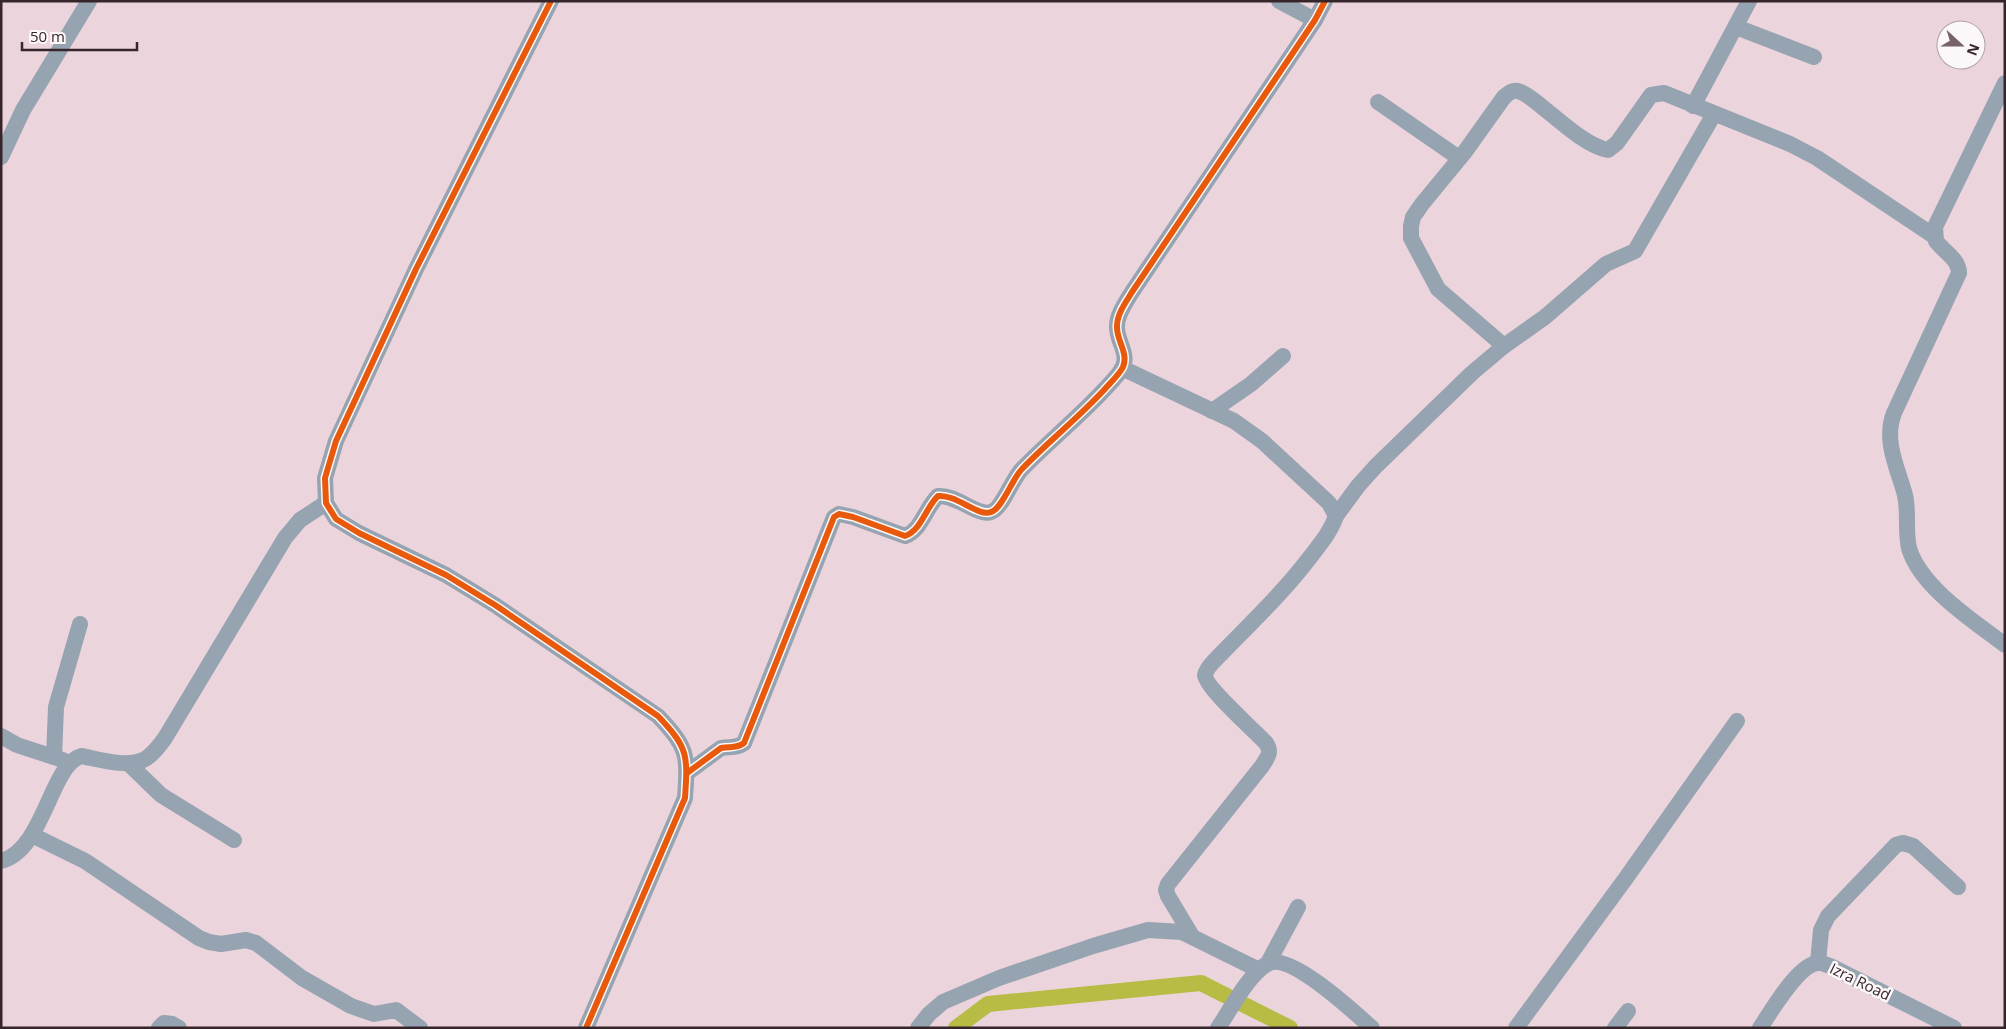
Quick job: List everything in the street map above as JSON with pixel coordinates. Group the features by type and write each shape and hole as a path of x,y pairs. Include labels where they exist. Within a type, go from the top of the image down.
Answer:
{"street":[{"path":"1,157 23,110 90,1"},
{"path":"552,1 416,269 336,441 325,478 326,503 336,519 359,533 446,575 495,604 658,716 679,738 688,763 685,798 586,1028"},
{"path":"1279,1 1315,20"},
{"path":"687,773 721,748 727,746 735,748 744,743 834,517 839,514 853,517 905,536 911,534 916,529 938,496 952,497 987,513 992,512 1000,504 1020,471 1087,407 1122,368 1124,355 1117,332 1117,324 1132,292 1315,20 1325,1"},
{"path":"1693,106 1749,1"},
{"path":"1736,27 1814,57"},
{"path":"1934,236 1935,227 2005,83"},
{"path":"1504,346 1438,289 1411,238 1410,226 1413,217 1460,158 1504,97 1511,92 1519,91 1530,97 1598,148 1608,150 1618,143 1651,95 1664,93 1790,144 1817,158 1934,236 1939,246 1959,267 1959,273 1892,419 1892,456 1904,494 1907,536 1913,558 1921,572 1960,610 2005,645"},
{"path":"1378,102 1460,158"},
{"path":"1192,936 1168,896 1166,890 1168,884 1262,766 1269,756 1270,749 1266,742 1207,683 1205,676 1208,667 1290,582 1326,536 1336,516 1358,486 1376,466 1472,373 1504,346 1545,317 1606,264 1635,251 1714,114"},
{"path":"1212,411 1247,387 1284,356"},
{"path":"1122,368 1234,421 1262,441 1329,503 1336,516"},
{"path":"1,861 20,850 32,835 70,762 81,756 129,764 143,760 154,751 165,738 285,538 300,520 326,503"},
{"path":"54,757 56,707 80,624"},
{"path":"1516,1028 1626,878 1737,721"},
{"path":"1,736 17,745 70,762"},
{"path":"129,764 161,795 234,840"},
{"path":"32,835 85,861 199,938 221,944 246,940 256,943 286,967 350,1006 374,1014 396,1010 420,1028"},
{"path":"1818,962 1821,930 1828,916 1896,845 1904,843 1913,846 1958,887"},
{"path":"1222,1022 1246,986 1264,966 1298,907"},
{"path":"918,1028 929,1014 943,1002 999,978 1074,952 1148,930 1182,932 1264,966 1277,961 1285,963 1334,994 1372,1028"},
{"name":"Izra Road","path":"1760,1028 1796,978 1807,967 1818,962 1830,966 1954,1028"},
{"path":"1615,1028 1628,1011"},
{"path":"159,1028 164,1024 172,1024 179,1028"}],"waterway":[{"path":"956,1028 988,1004 1201,983 1290,1028"}],"cycle path":[{"path":"551,1 416,269 336,441 325,478 326,503 336,519 359,533 446,575 495,605 658,716 681,744 686,761 685,798 586,1028"},
{"path":"687,773 721,748 736,747 744,743 834,517 839,514 853,517 905,536 915,529 938,496 952,498 986,513 991,512 1003,500 1022,469 1117,376 1124,362 1117,331 1118,317 1122,308 1315,20 1325,1"}]}
